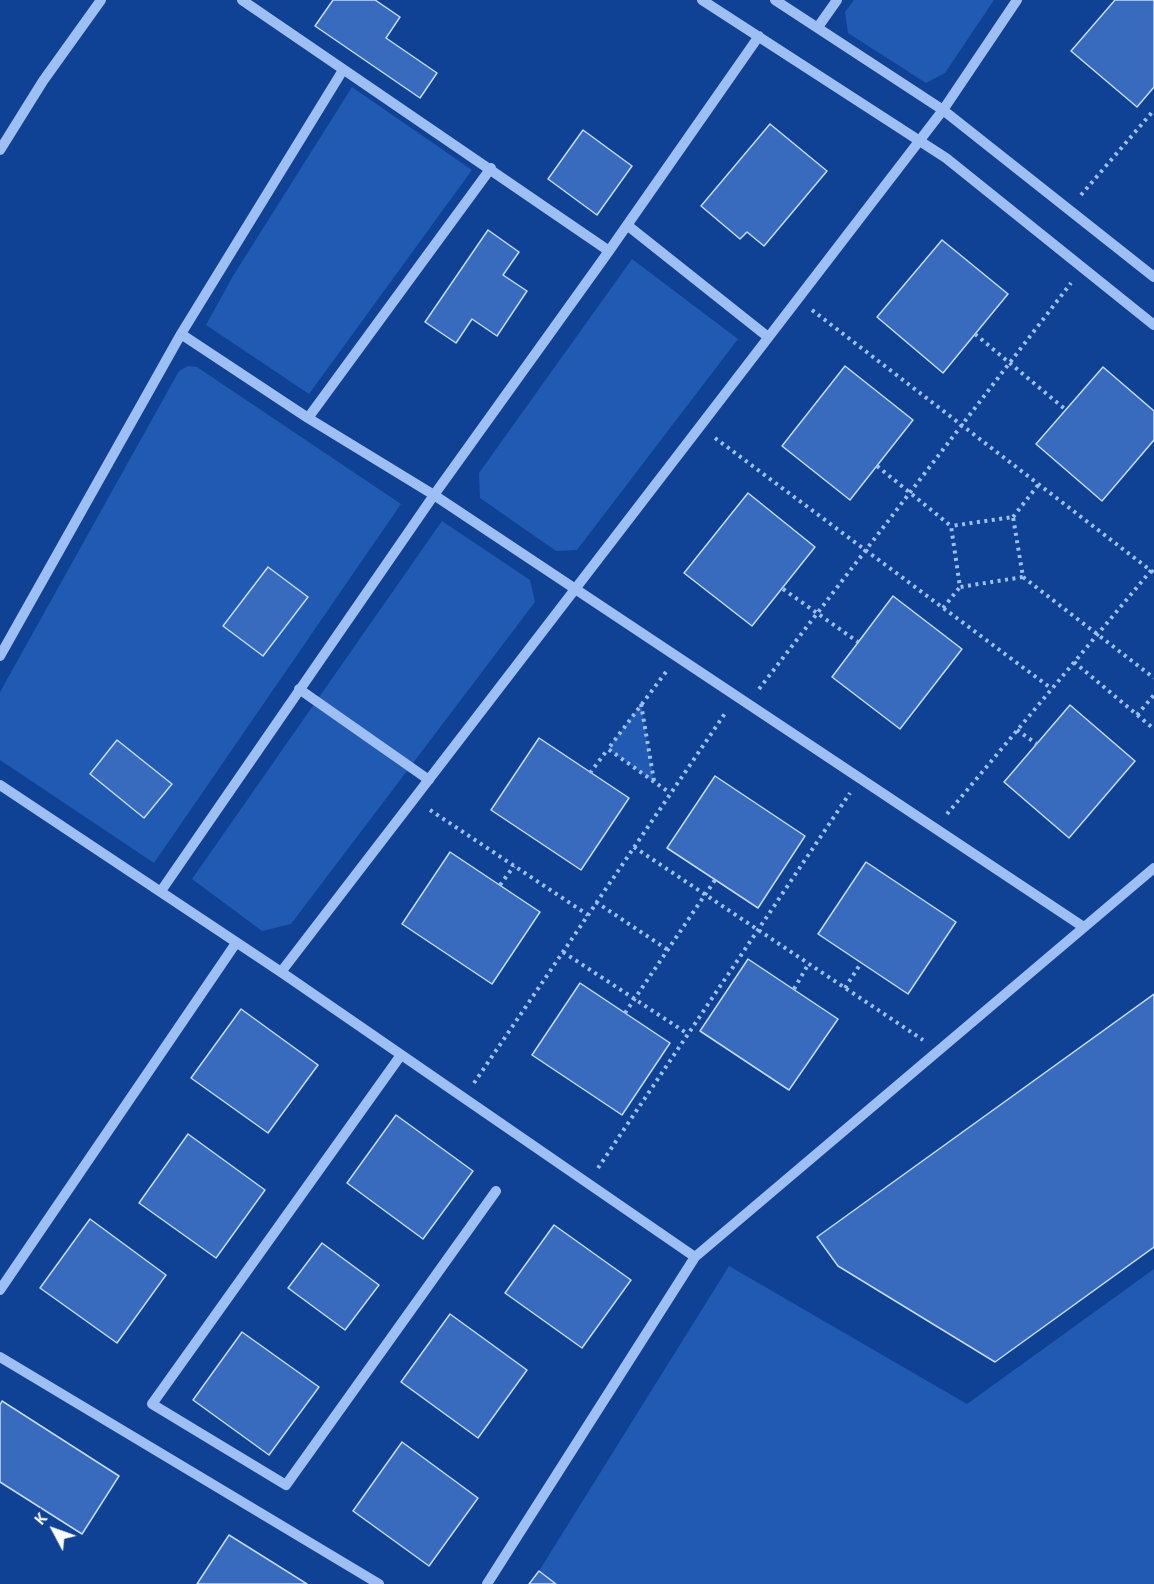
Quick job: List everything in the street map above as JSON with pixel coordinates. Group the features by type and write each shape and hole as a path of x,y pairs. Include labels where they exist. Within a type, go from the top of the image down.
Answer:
{"street":[{"path":"0,150 43,81 101,0"},
{"path":"242,0 491,168 609,251"},
{"path":"702,0 919,138 1154,325"},
{"path":"775,0 943,110 1154,277"},
{"path":"818,27 837,0"},
{"path":"281,972 919,138 943,110 1017,0"},
{"path":"160,891 434,495 609,251 759,36"},
{"path":"0,656 181,334 344,70"},
{"path":"308,418 491,168"},
{"path":"627,225 768,337"},
{"path":"181,334 308,418 434,495 576,588 1082,926"},
{"path":"299,689 429,780"},
{"path":"0,785 281,972 695,1257"},
{"path":"487,1584 695,1257 1082,926 1154,868"},
{"path":"0,1290 236,943"},
{"path":"401,1054 152,1404 286,1485 496,1191"},
{"path":"0,1357 379,1584"}],"path":[{"path":"1068,209 1154,110"},
{"path":"748,704 1083,268"},
{"path":"798,298 1153,570 935,829"},
{"path":"975,334 1066,410"},
{"path":"700,426 1052,689"},
{"path":"877,466 951,526 960,587"},
{"path":"951,526 1013,517 1039,484"},
{"path":"1013,517 1023,577 1154,678"},
{"path":"943,608 960,587 1023,577"},
{"path":"783,589 858,642"},
{"path":"590,773 677,656"},
{"path":"1074,663 1154,729"},
{"path":"1137,715 1154,695"},
{"path":"464,1098 737,696"},
{"path":"641,704 654,782"},
{"path":"1017,730 1036,744"},
{"path":"608,749 670,793"},
{"path":"587,1183 860,778"},
{"path":"414,799 588,915"},
{"path":"634,847 938,1049"},
{"path":"500,885 514,866"},
{"path":"625,1013 715,880"},
{"path":"596,903 668,950"},
{"path":"563,952 688,1034"},
{"path":"794,989 809,963"},
{"path":"845,987 861,963"}],"shaded area":[{"path":"854,0 994,0 945,73 926,83 848,33 845,12"},
{"path":"352,87 472,170 309,394 206,325 233,276"},
{"path":"632,259 738,339 577,550 556,551 480,498 479,473"},
{"path":"188,366 197,367 401,504 154,863 0,760 0,692 179,371"},
{"path":"442,521 530,580 535,602 291,924 262,931 192,879"},
{"path":"641,704 654,782 608,749"},
{"path":"729,1266 967,1404 1154,1269 1154,1584 556,1584 539,1571"}],"building":[{"path":"333,0 375,0 400,17 386,38 437,73 420,98 315,26"},
{"path":"1115,0 1154,0 1154,87 1137,107 1071,51"},
{"path":"770,124 827,171 764,246 747,232 740,239 701,206"},
{"path":"583,130 632,166 597,215 548,179"},
{"path":"488,230 519,252 503,275 527,291 497,336 472,319 456,343 425,322"},
{"path":"942,240 1008,294 943,373 877,317"},
{"path":"845,366 913,420 850,500 782,446"},
{"path":"1103,367 1154,411 1154,440 1102,501 1036,444"},
{"path":"748,493 815,547 752,626 684,573"},
{"path":"268,567 308,597 263,656 223,626"},
{"path":"893,596 962,649 900,729 832,677"},
{"path":"1070,705 1135,761 1069,838 1004,782"},
{"path":"539,738 629,798 581,870 491,810"},
{"path":"117,740 172,784 144,818 90,774"},
{"path":"715,776 805,836 758,908 667,848"},
{"path":"450,852 540,912 492,984 402,924"},
{"path":"866,862 956,922 908,994 818,934"},
{"path":"748,959 838,1019 789,1090 700,1031"},
{"path":"580,983 670,1043 622,1115 532,1055"},
{"path":"1154,994 1154,1247 995,1362 838,1266 817,1237"},
{"path":"241,1009 318,1065 268,1133 191,1078"},
{"path":"396,1115 473,1171 423,1239 347,1183"},
{"path":"188,1134 265,1190 216,1258 139,1203"},
{"path":"90,1219 166,1275 117,1343 40,1288"},
{"path":"554,1225 631,1280 582,1348 505,1293"},
{"path":"322,1243 379,1285 345,1330 288,1288"},
{"path":"450,1314 527,1370 478,1438 401,1382"},
{"path":"242,1332 319,1387 269,1455 193,1400"},
{"path":"2,1401 119,1476 82,1534 0,1482 0,1405"},
{"path":"402,1442 478,1498 429,1566 353,1511"},
{"path":"229,1535 307,1584 197,1584"},
{"path":"539,1571 556,1584 529,1584"}]}
